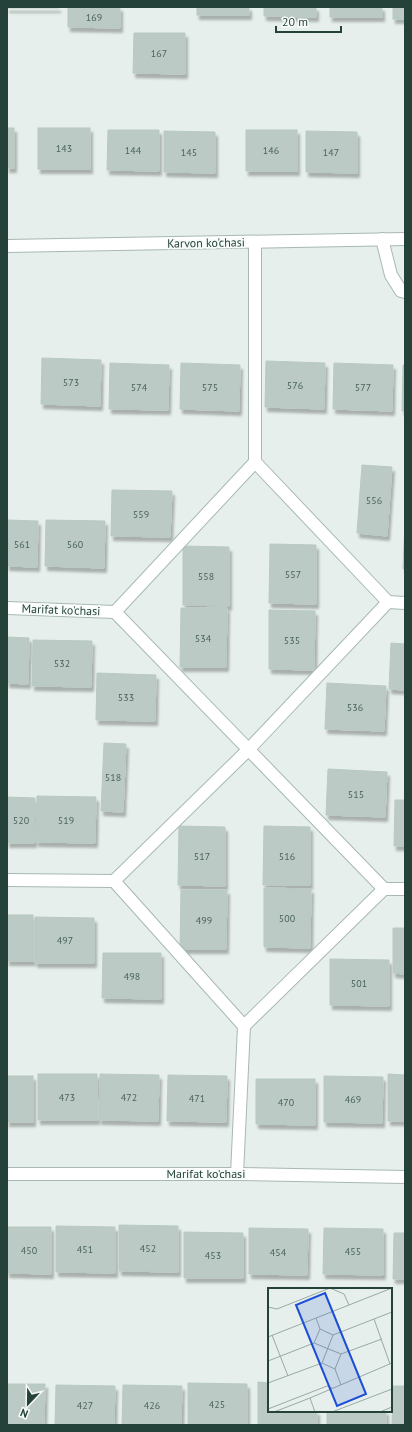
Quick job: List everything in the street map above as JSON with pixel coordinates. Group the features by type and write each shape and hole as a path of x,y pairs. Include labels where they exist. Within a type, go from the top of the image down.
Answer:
{"street":[{"path":"382,239 391,275 401,291 405,292"},
{"name":"Karvon ko'chasi","path":"7,246 405,239"},
{"path":"255,242 255,462 115,612 384,889"},
{"path":"255,462 388,602 405,603"},
{"path":"7,880 114,881 248,750 388,602"},
{"name":"Marifat ko'chasi","path":"7,608 115,612"},
{"path":"114,881 244,1026"},
{"path":"237,1174 244,1026 384,889 405,889"},
{"name":"Marifat ko'chasi","path":"7,1174 237,1174 405,1177"}],"building":[{"path":"58,7 58,8 7,8"},
{"path":"68,7 120,7 120,28 68,27"},
{"path":"197,7 249,7 249,15 197,15"},
{"path":"264,7 316,7 316,17 264,16"},
{"path":"330,7 382,7 382,17 330,17"},
{"path":"393,7 405,7 405,19 393,19"},
{"path":"134,33 185,33 185,74 133,73"},
{"path":"7,128 14,128 14,168 7,168"},
{"path":"38,128 90,128 90,169 38,169"},
{"path":"108,130 159,130 159,171 107,170"},
{"path":"246,130 297,130 297,171 246,171"},
{"path":"164,131 215,132 215,173 164,172"},
{"path":"306,131 357,132 357,173 306,172"},
{"path":"42,358 101,360 100,406 41,404"},
{"path":"266,361 325,363 324,409 265,407"},
{"path":"110,363 169,365 168,410 109,409"},
{"path":"181,363 240,365 239,411 180,409"},
{"path":"334,363 393,365 392,411 333,409"},
{"path":"403,365 405,365 405,411 402,411"},
{"path":"362,465 392,467 387,536 357,533"},
{"path":"112,490 172,491 170,537 111,536"},
{"path":"7,520 38,521 37,567 7,566"},
{"path":"46,520 105,521 104,568 45,566"},
{"path":"405,523 405,569 403,569"},
{"path":"270,544 316,545 316,604 269,603"},
{"path":"183,546 229,547 229,606 183,605"},
{"path":"181,608 227,608 226,667 180,667"},
{"path":"269,610 315,611 314,670 269,669"},
{"path":"7,637 29,638 28,684 7,683"},
{"path":"33,640 92,641 91,687 32,686"},
{"path":"391,643 405,644 405,690 389,689"},
{"path":"97,673 156,675 155,721 96,720"},
{"path":"327,683 386,686 384,731 325,729"},
{"path":"104,743 126,744 123,812 101,811"},
{"path":"328,769 387,772 385,817 326,815"},
{"path":"37,796 96,797 95,843 36,842"},
{"path":"7,797 35,798 34,843 7,843"},
{"path":"395,800 405,800 405,846 394,846"},
{"path":"179,826 225,827 225,886 178,885"},
{"path":"264,826 310,827 310,885 263,885"},
{"path":"264,888 311,889 310,948 264,947"},
{"path":"181,890 227,890 226,949 180,949"},
{"path":"7,915 33,915 33,961 7,961"},
{"path":"35,917 94,918 94,963 35,963"},
{"path":"393,928 405,928 405,974 393,973"},
{"path":"103,953 161,953 161,999 102,998"},
{"path":"330,959 389,960 389,1006 330,1005"},
{"path":"38,1074 97,1074 97,1120 38,1120"},
{"path":"100,1074 159,1075 158,1121 99,1120"},
{"path":"388,1074 405,1075 405,1121 388,1121"},
{"path":"168,1075 227,1076 226,1122 167,1121"},
{"path":"7,1076 33,1076 33,1122 7,1122"},
{"path":"324,1076 383,1077 382,1123 324,1122"},
{"path":"256,1079 315,1079 315,1125 256,1124"},
{"path":"119,1225 178,1226 178,1272 119,1271"},
{"path":"56,1226 115,1227 115,1273 56,1272"},
{"path":"7,1227 51,1227 51,1274 7,1273"},
{"path":"249,1228 308,1229 307,1275 249,1274"},
{"path":"324,1228 383,1229 383,1275 323,1274"},
{"path":"184,1232 243,1233 243,1278 184,1278"},
{"path":"394,1233 405,1233 405,1279 393,1279"},
{"path":"258,1382 268,1383 268,1412 317,1412 317,1425 258,1425"},
{"path":"188,1383 247,1384 247,1425 188,1425"},
{"path":"7,1384 45,1384 44,1425 7,1425"},
{"path":"56,1385 115,1386 114,1425 55,1425"},
{"path":"123,1385 182,1386 181,1425 122,1425"},
{"path":"393,1386 405,1386 405,1425 392,1425"},
{"path":"327,1412 386,1412 386,1425 327,1425"}]}
